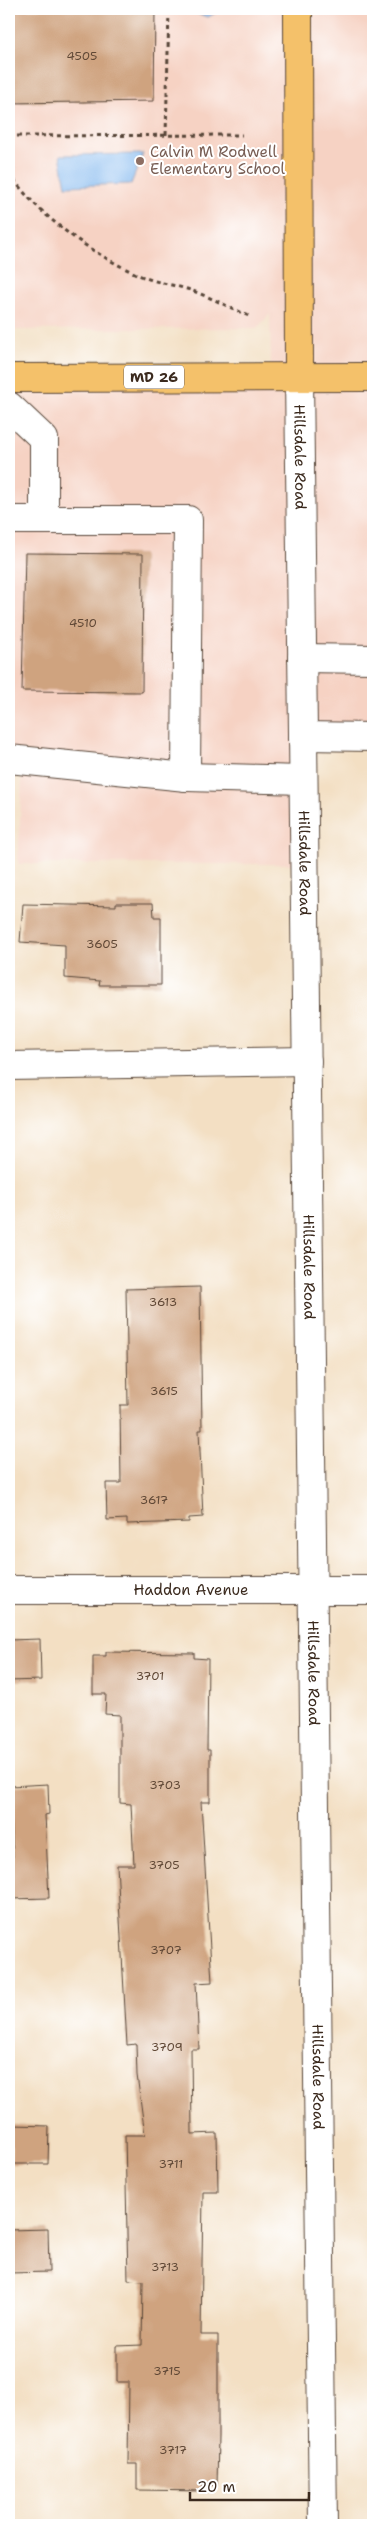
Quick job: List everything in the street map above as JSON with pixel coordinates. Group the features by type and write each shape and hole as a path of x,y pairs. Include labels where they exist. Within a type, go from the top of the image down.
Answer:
{"main road":[{"name":"Hillsdale Road","path":"298,9 299,375"},
{"name":"MD 26","path":"9,378 299,375 373,377"}],"street":[{"name":"Hillsdale Road","path":"299,375 314,1590 322,2525"},
{"path":"9,378 9,406 44,439 44,520"},
{"path":"9,520 188,520 186,777"},
{"path":"302,658 373,659"},
{"path":"303,736 373,738"},
{"path":"9,759 186,777 304,780"},
{"path":"9,1066 307,1061"},
{"name":"Haddon Avenue","path":"9,1590 373,1590"}],"path":[{"path":"155,10 169,9 166,136"},
{"path":"9,136 242,135"},
{"path":"9,173 37,206 64,229 98,252 142,276 194,291 250,316"}],"shaded area":[{"path":"9,9 373,9 373,739 301,742 302,864 18,864 22,777 9,776 9,375 271,368 270,314 257,328 9,330"}],"water":[{"path":"193,9 223,9 208,17 197,14"},
{"path":"143,154 131,184 66,186 60,155"}],"building":[{"path":"9,9 155,9 154,101 9,103"},
{"path":"25,553 143,554 142,692 22,691"},
{"path":"116,903 153,903 154,917 161,917 161,985 99,985 100,981 65,978 65,945 20,942 23,904 116,906"},
{"path":"200,1287 202,1430 199,1430 203,1517 189,1518 189,1522 127,1524 127,1519 107,1520 106,1483 121,1483 120,1405 128,1405 126,1289"},
{"path":"40,1639 41,1680 9,1681 9,1640"},
{"path":"106,1652 194,1653 194,1658 208,1659 207,1750 210,1750 210,1802 201,1802 212,1982 196,1983 199,2049 191,2049 192,2134 217,2133 218,2192 203,2192 201,2335 218,2335 218,2436 217,2486 203,2484 203,2491 137,2490 137,2464 128,2464 129,2382 117,2382 117,2346 142,2345 143,2281 128,2280 125,2135 145,2135 137,2075 136,2044 127,2045 117,1865 134,1865 131,1804 120,1803 120,1715 105,1714 106,1694 93,1694 93,1656 106,1656"},
{"path":"48,1784 49,1814 45,1815 49,1898 9,1899 9,1857 13,1857 10,1786"},
{"path":"12,2125 49,2126 48,2164 11,2164"},
{"path":"48,2229 49,2272 9,2273 9,2230"}],"place":[{"name":"Calvin M Rodwell Elementary School","path":"140,161"}]}
